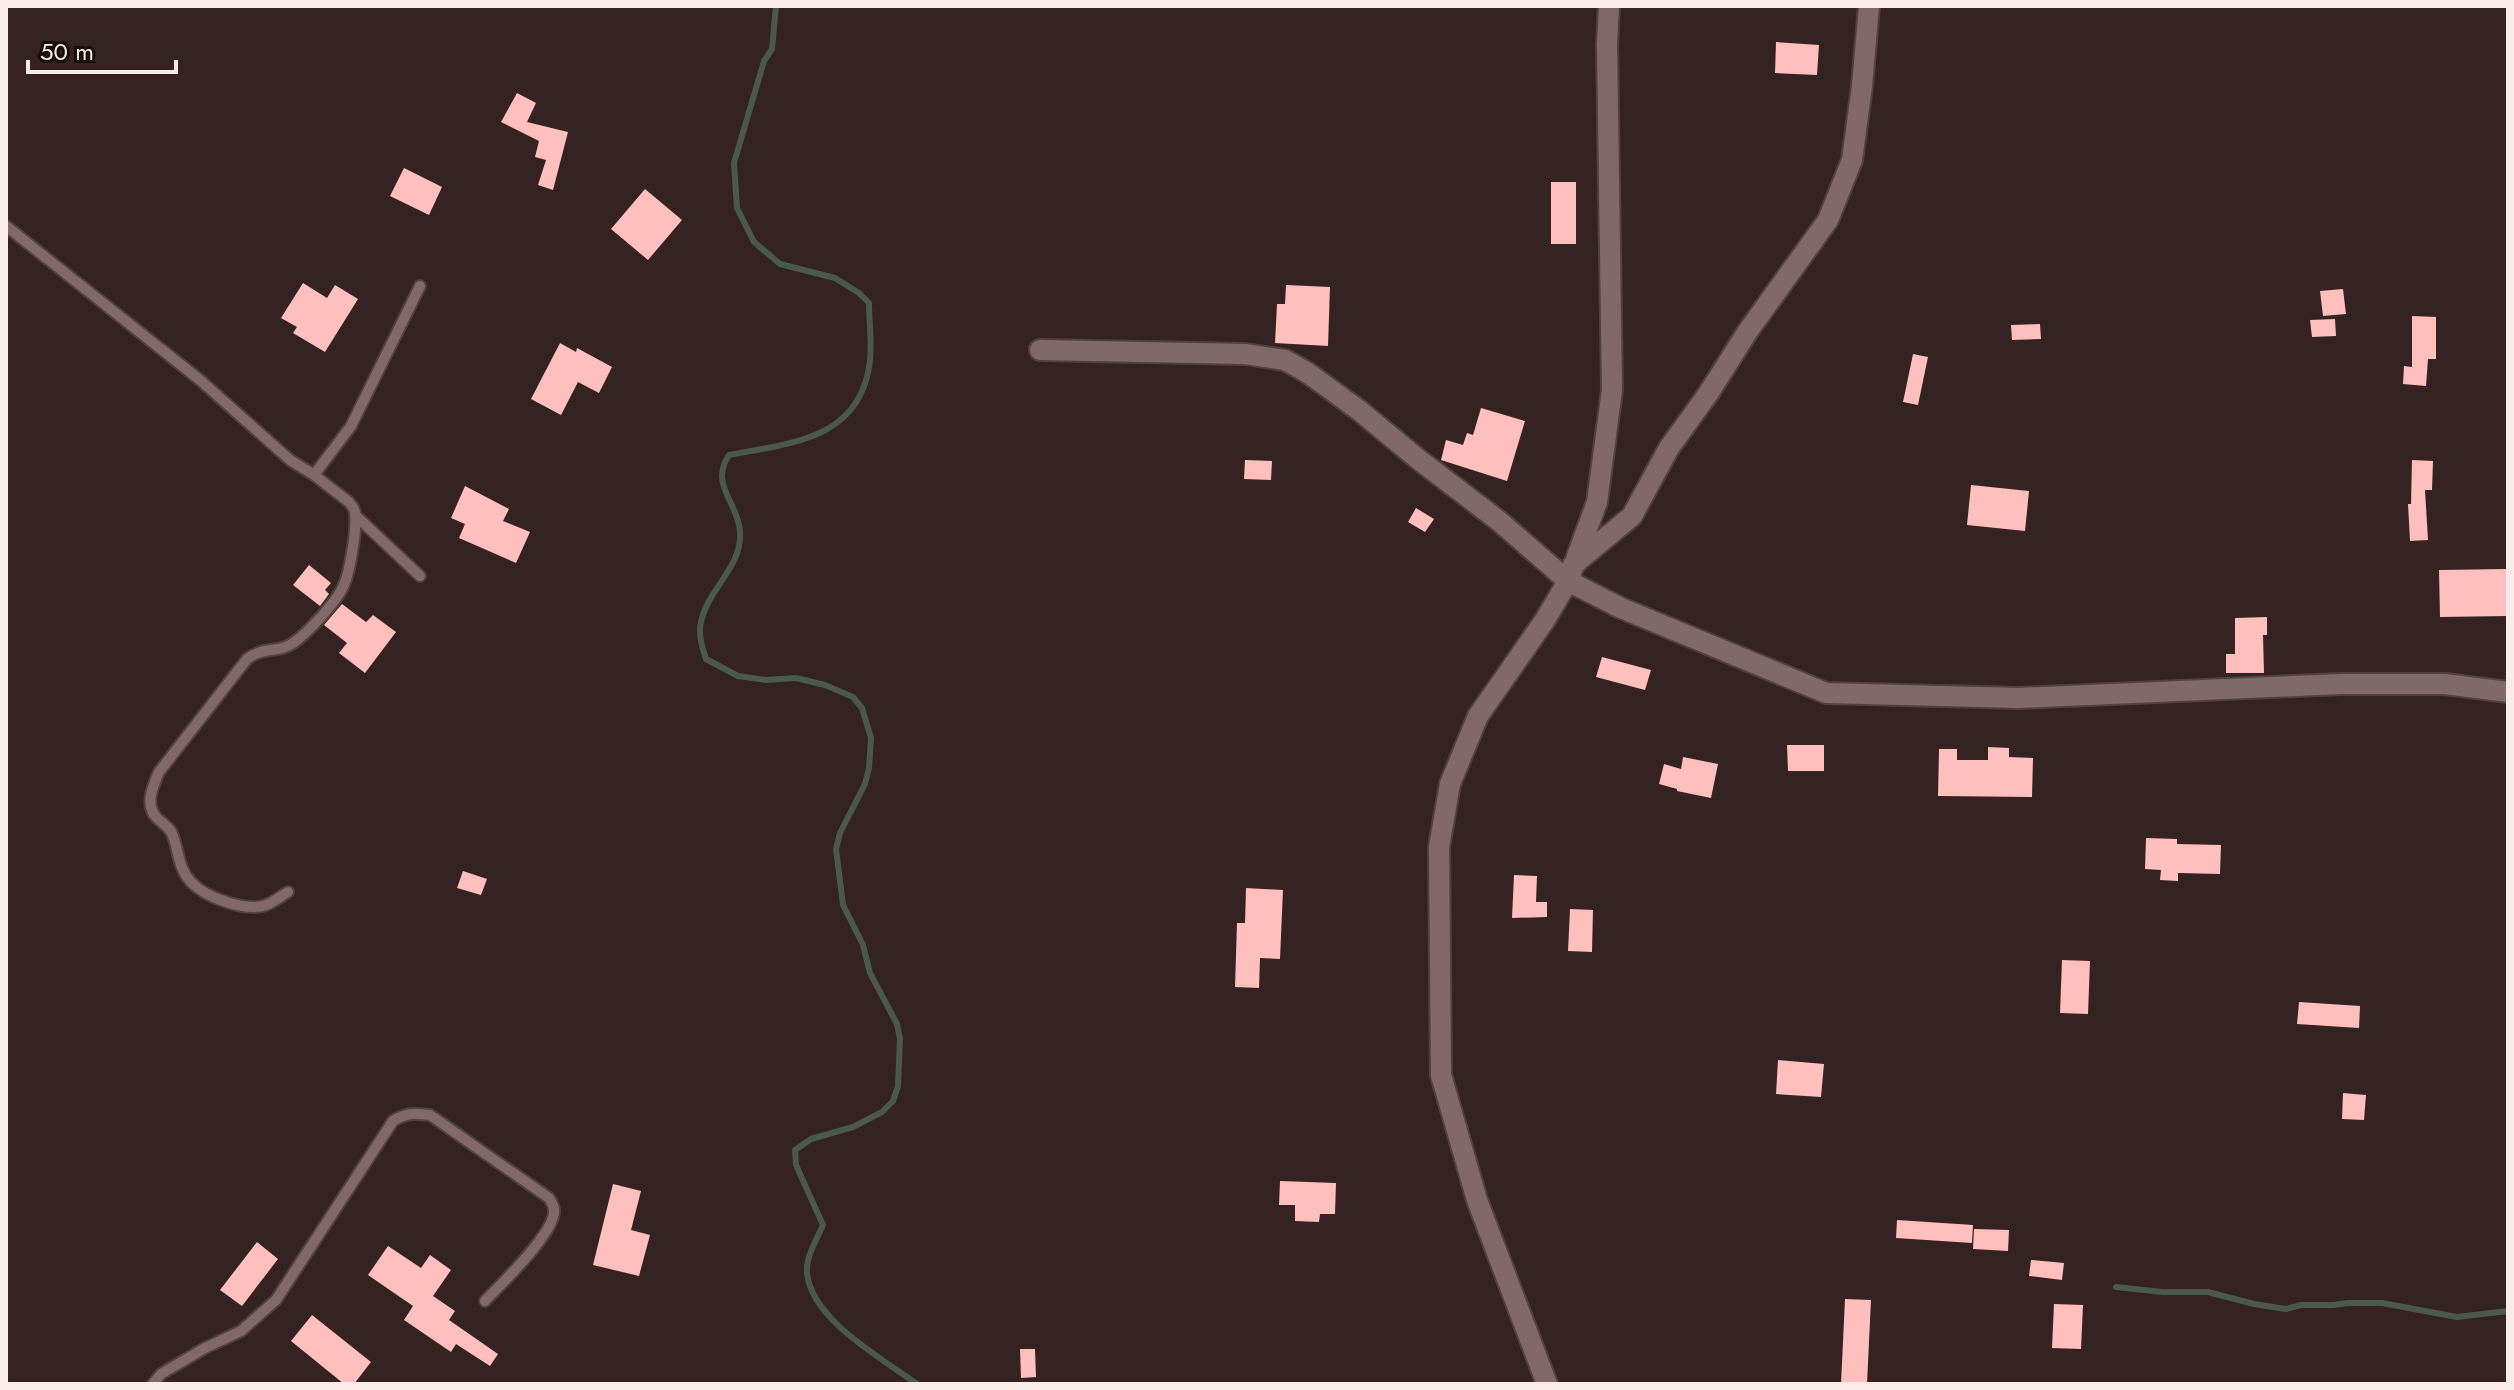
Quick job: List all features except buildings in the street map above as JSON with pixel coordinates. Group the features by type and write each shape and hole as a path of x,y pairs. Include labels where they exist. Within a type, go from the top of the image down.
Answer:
{"street":[{"path":"1547,1384 1477,1200 1441,1075 1439,847 1450,784 1478,716 1545,620 1570,574 1597,502 1612,390 1609,6"},
{"path":"1570,574 1632,516 1669,448 1828,220 1852,160 1869,6"},
{"path":"1040,350 1245,354 1285,360 1360,411 1499,521 1621,608 1826,693 2018,698 2341,684 2445,684 2508,692"}],"lane":[{"path":"6,226 200,380 290,460 349,502 355,515 420,576"},
{"path":"314,475 351,426 420,286"},
{"path":"288,892 264,906 234,904 211,898 191,882 177,857 174,838 168,826 155,816 150,802 151,789 159,772 247,659 257,651 279,649 297,641 339,596 348,575 355,515"},
{"path":"153,1384 161,1374 241,1331 276,1300 393,1121 402,1115 430,1115 549,1198 554,1210 539,1244 485,1301"}],"waterway":[{"path":"776,6 772,49 764,61 734,163 737,208 754,242 780,264 835,278 869,303 870,360 864,386 853,406 838,422 820,433 799,440 729,455 722,475 723,485 738,521 739,544 731,567 710,598 700,636 706,659 738,676 766,680 796,678 825,685 853,697 862,708 871,738 865,784 840,833 836,849 843,905 863,945 870,973 897,1024 900,1039 898,1086 893,1101 882,1112 853,1127 811,1139 795,1150 796,1165 823,1225 808,1260 811,1289 834,1322 917,1384"},
{"path":"2116,1287 2162,1292 2208,1292 2286,1309 2301,1305 2382,1303 2457,1317 2508,1311"}]}
